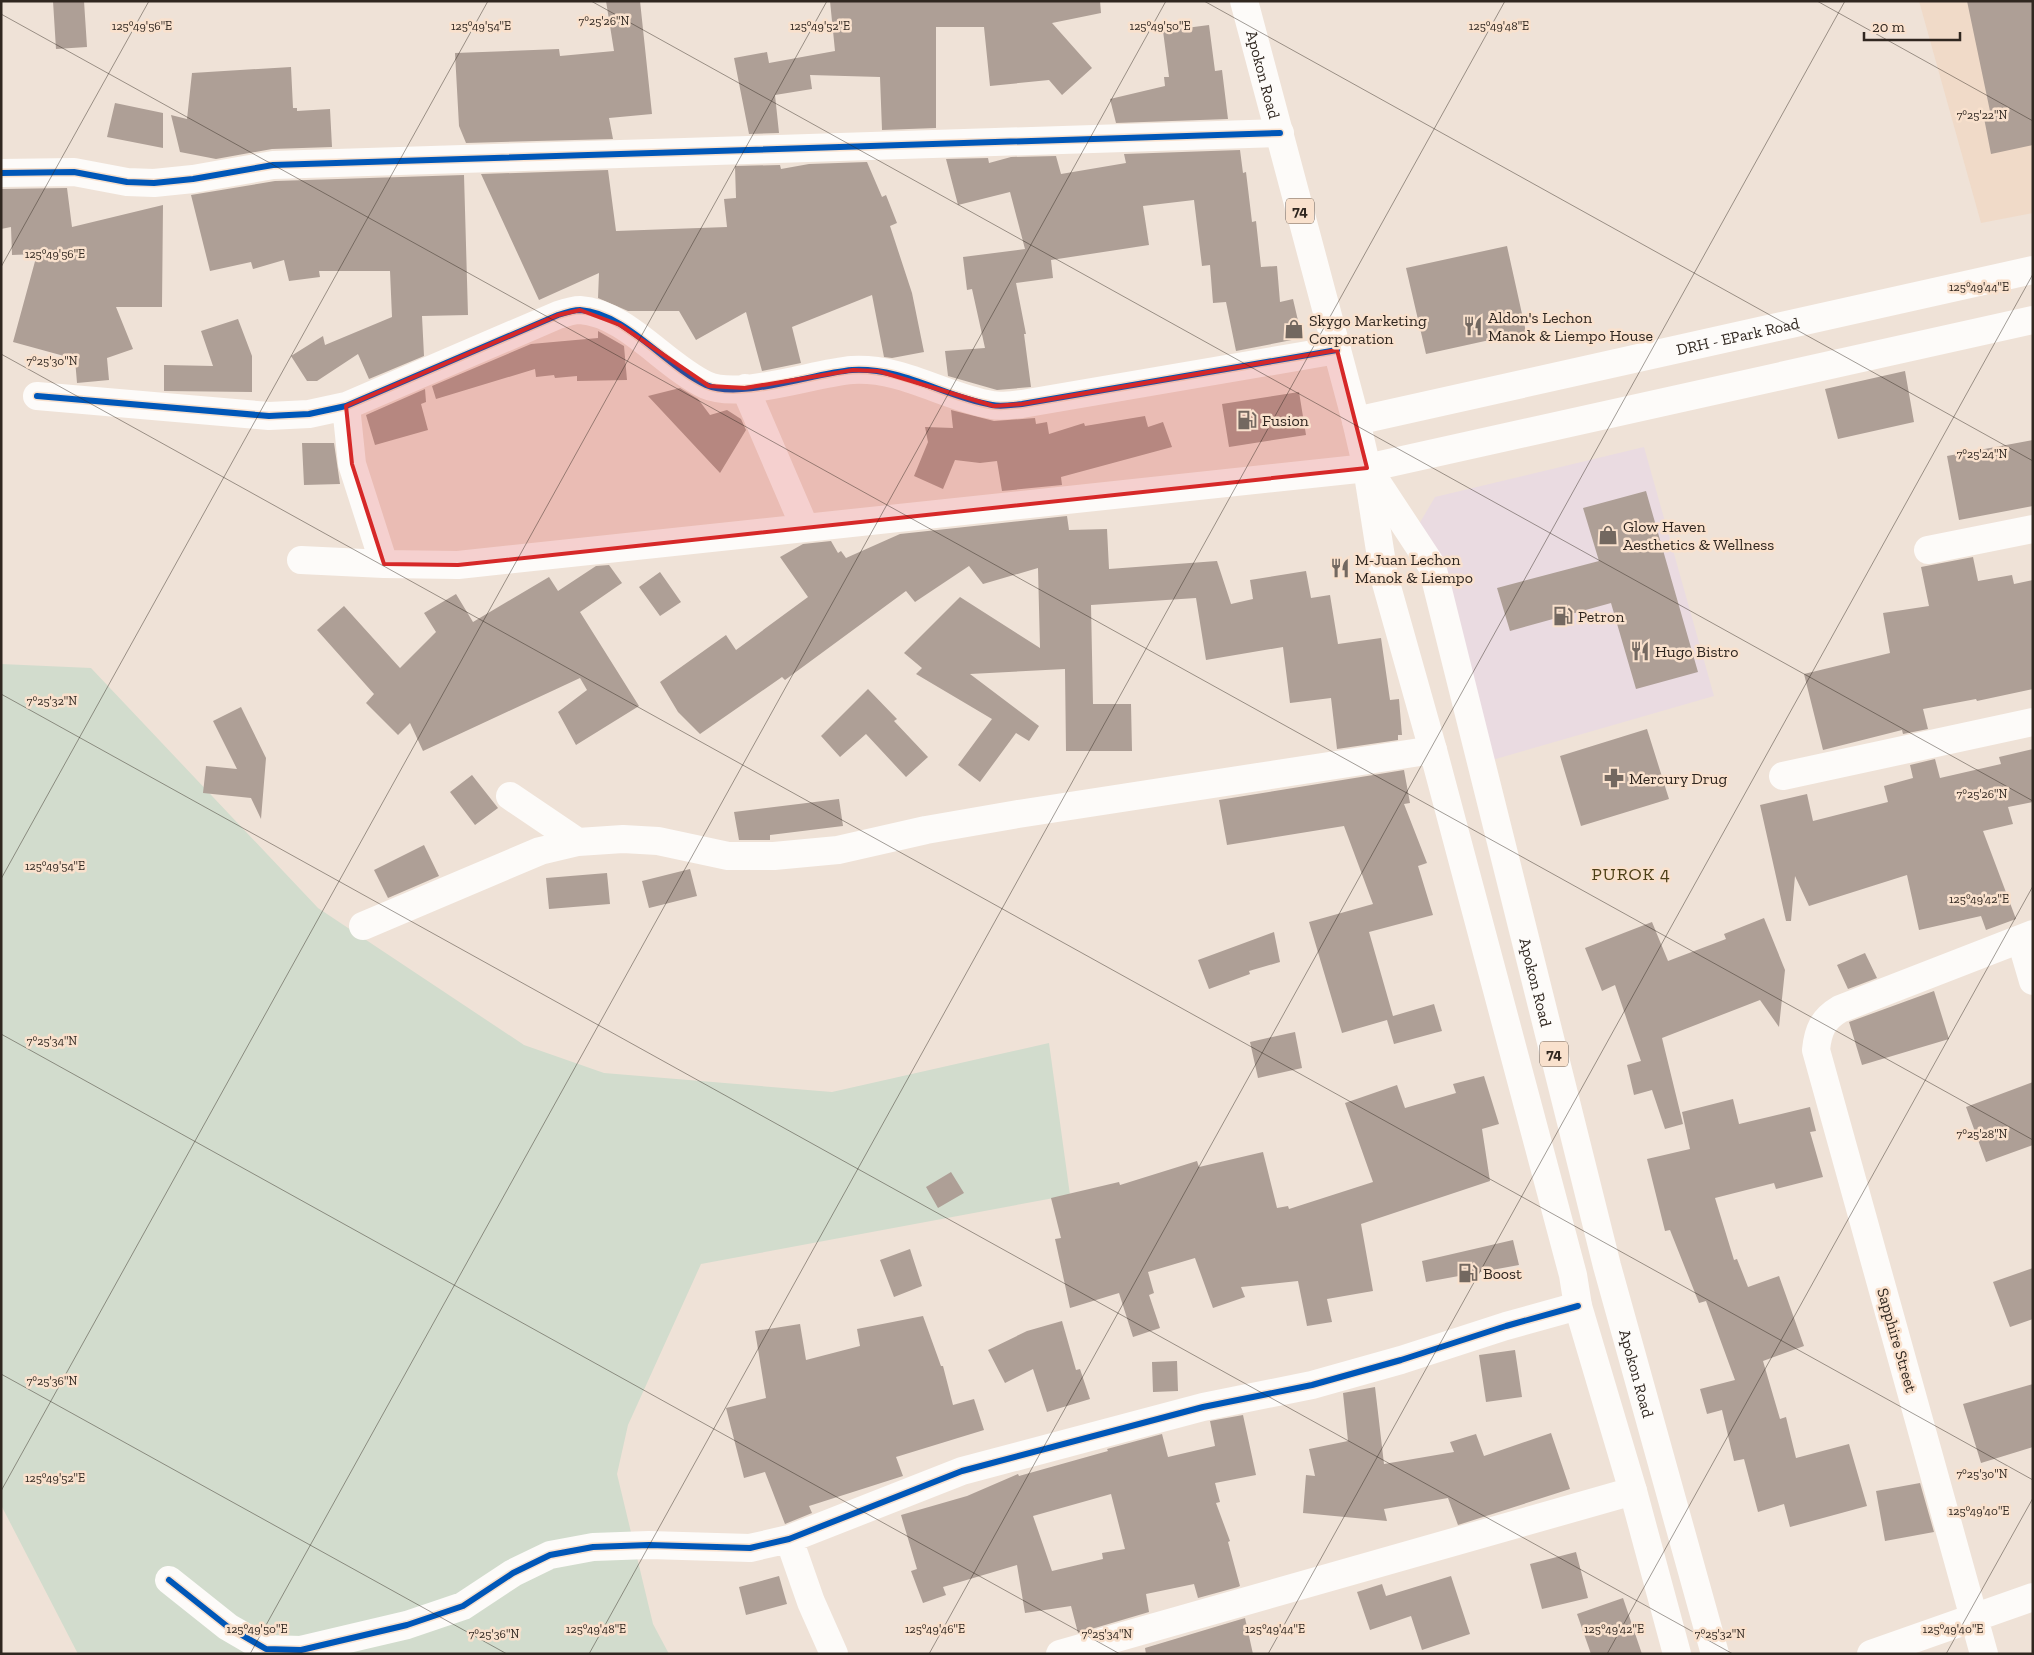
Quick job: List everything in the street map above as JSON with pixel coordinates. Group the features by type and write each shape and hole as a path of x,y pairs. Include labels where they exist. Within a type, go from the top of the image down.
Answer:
{"main road":[{"name":"Apokon Road","path":"1244,1 1356,421 1367,468 1384,576 1433,750 1573,1275 1578,1306 1633,1491 1677,1654"},
{"path":"1,173 74,172 128,182 154,183 193,179 273,164 1280,133"},
{"name":"DRH - EPark Road","path":"1356,421 2033,270"},
{"path":"37,396 269,416 309,414 346,406 558,314 580,310 620,325 691,377 709,386 726,390 853,370 878,371 902,376 994,406 1022,404 1337,350"},
{"path":"302,560 458,565 1367,468 2033,320"},
{"path":"745,388 805,528"},
{"path":"346,406 352,464 384,564"},
{"name":"Apokon Road","path":"1367,468 1432,566 1607,1266 1715,1654"},
{"path":"1928,550 2033,529"},
{"path":"1783,776 2033,722"},
{"path":"363,926 540,851 578,842 623,839 658,842 728,856 774,856 829,851 1009,816 1433,750"},
{"path":"510,796 578,842"},
{"path":"2027,937 2033,980"},
{"name":"Sapphire Street","path":"1984,1654 1816,1050 1821,1025 1828,1016 1853,1003 2027,937"},
{"path":"169,1580 228,1627 266,1648 301,1650 408,1625 463,1606 513,1573 550,1555 593,1547 640,1545 750,1548 788,1539 962,1471 1203,1407 1321,1382 1578,1306"},
{"path":"1060,1654 1633,1491"},
{"path":"788,1539 811,1602 834,1654"},
{"path":"1871,1654 2033,1597"}],"highlighted area":[{"path":"580,310 620,325 709,386 745,388 853,370 878,371 994,406 1022,404 1337,350 1367,468 458,565 384,564 352,464 346,406 558,315"}],"shaded area":[{"path":"1919,1 2033,1 2033,213 1981,223"},
{"name":"Petron","path":"1644,447 1714,696 1475,765 1412,536 1435,497"}],"green space":[{"path":"1,664 91,668 318,908 524,1045 604,1073 832,1092 1049,1043 1070,1195 701,1264 628,1425 617,1474 653,1624 669,1654 78,1654 1,1505"}],"building":[{"path":"53,1 84,1 87,47 56,49"},
{"path":"606,1 640,1 652,114 609,118 613,139 466,143 459,126 455,53 559,49 560,56 614,51"},
{"path":"830,1 1100,1 1101,13 1052,23 1092,68 1062,95 1049,80 990,86 984,27 936,27 936,128 882,130 880,77 810,75 812,89 775,95 779,133 749,134 734,58 767,52 769,63 835,51"},
{"path":"1967,1 2033,1 2033,145 1991,154 1984,118 1991,116"},
{"path":"1209,25 1215,71 1222,70 1228,119 1116,123 1110,99 1165,86 1164,77 1169,77 1163,31"},
{"path":"291,67 293,108 297,108 297,111 330,109 332,147 272,149 216,159 180,152 171,115 187,119 192,73"},
{"path":"115,103 163,113 163,148 107,137"},
{"path":"1240,150 1243,173 1246,172 1252,222 1256,221 1261,267 1277,266 1280,302 1293,299 1302,338 1236,351 1226,302 1213,303 1210,265 1202,266 1194,200 1143,206 1149,245 1051,260 1053,278 1016,283 1026,334 1024,334 1031,387 997,390 948,376 945,351 985,348 972,289 967,290 963,257 1025,249 1010,192 958,205 946,159 988,158 989,163 1011,157 1056,156 1061,174 1126,163 1124,154"},
{"path":"867,162 882,197 886,195 897,223 890,226 912,293 924,352 892,358 884,357 872,295 792,327 801,363 762,371 746,312 696,340 679,311 628,311 598,298 599,273 539,300 481,174 608,170 616,231 727,227 724,199 736,198 735,166 780,165 781,169 809,164"},
{"path":"464,175 468,315 422,316 424,356 369,379 358,354 317,381 307,381 291,356 323,336 325,345 392,317 390,271 319,271 320,277 289,281 284,260 253,269 251,262 210,271 191,195 275,181"},
{"path":"67,188 72,227 163,205 162,307 116,307 133,349 107,358 109,380 77,383 75,359 13,342 37,254 12,255 11,227 1,229 1,189"},
{"path":"1507,246 1526,332 1426,354 1406,268"},
{"path":"238,319 252,356 252,392 164,391 164,365 213,366 201,331"},
{"path":"598,331 624,346 627,380 577,381 577,376 555,378 554,375 536,377 535,369 436,399 432,386 531,344 598,338"},
{"path":"1905,371 1914,422 1838,439 1825,389"},
{"path":"680,388 698,399 710,415 727,410 741,419 746,430 720,473 648,396"},
{"path":"425,389 426,402 421,404 428,430 375,445 366,415"},
{"path":"1299,392 1306,435 1229,447 1222,404"},
{"path":"951,410 994,421 1035,418 1036,424 1047,422 1049,434 1084,423 1085,426 1145,416 1148,427 1163,422 1172,447 1061,477 1062,485 1002,491 997,461 980,463 955,460 943,489 914,476 928,442 925,427 953,428"},
{"path":"2033,440 2033,506 1959,520 1947,456"},
{"path":"302,443 334,443 340,484 304,485"},
{"path":"1646,491 1698,672 1636,689 1611,603 1510,631 1497,588 1599,561 1583,508"},
{"path":"1067,516 1069,530 1107,529 1109,569 1217,561 1231,604 1253,599 1250,580 1306,571 1311,598 1330,595 1338,644 1381,638 1390,700 1399,699 1402,735 1398,735 1398,740 1337,749 1331,698 1290,703 1283,647 1206,660 1196,598 1091,605 1093,704 1131,704 1132,751 1066,751 1065,669 970,674 1039,726 1029,741 1016,733 980,782 958,765 992,719 916,674 922,668 904,653 960,597 1040,648 1038,568 983,584 969,566 915,602 906,591 785,680 782,677 700,734 678,712 660,682 726,635 736,650 808,597 780,557 803,544 831,541 838,553 841,551 846,558 900,534"},
{"path":"1973,557 1978,581 2012,575 2014,584 2033,580 2033,689 1977,701 1976,699 1923,709 1928,729 1903,734 1902,730 1823,750 1804,674 1890,653 1883,613 1929,606 1921,567"},
{"path":"609,565 622,583 580,612 639,706 576,745 558,712 587,690 580,678 423,751 410,723 398,735 366,703 374,694 317,630 344,606 400,668 436,632 424,613 456,594 473,622 549,577 558,591 596,566"},
{"path":"660,572 681,602 660,616 639,587"},
{"path":"868,689 897,719 894,721 928,757 906,777 866,734 840,757 821,736"},
{"path":"241,707 266,758 261,819 251,798 203,793 206,766 237,769 213,721"},
{"name":"Mercury Drug","path":"1647,729 1669,799 1581,826 1560,756"},
{"path":"2033,749 2033,802 2008,807 2013,824 1983,831 2016,919 1986,930 1981,916 1919,930 1907,875 1809,906 1795,876 1791,921 1786,921 1760,805 1807,794 1813,821 1888,802 1884,786 1913,778 1910,765 1935,759 1940,778 2001,764 1999,757"},
{"path":"1404,770 1410,803 1404,804 1427,863 1418,866 1433,915 1369,932 1393,1016 1434,1004 1442,1031 1394,1044 1387,1020 1342,1033 1309,922 1373,904 1344,826 1227,845 1219,800"},
{"path":"472,775 498,808 475,825 450,792"},
{"path":"839,799 843,826 770,835 770,840 739,840 734,812"},
{"path":"424,845 439,876 388,898 374,870"},
{"path":"690,869 697,896 649,908 642,881"},
{"path":"607,873 610,904 549,909 546,878"},
{"path":"1764,918 1785,970 1779,1027 1760,1000 1662,1038 1683,1124 1665,1129 1652,1090 1634,1095 1627,1065 1641,1061 1615,985 1602,991 1585,948 1652,922 1668,961 1726,939 1724,934"},
{"path":"1274,932 1280,962 1249,971 1250,974 1209,989 1198,960"},
{"path":"1865,953 1877,978 1848,989 1837,965"},
{"path":"1934,991 1949,1039 1862,1065 1849,1022"},
{"path":"1295,1032 1302,1068 1258,1078 1250,1042"},
{"path":"1484,1076 1499,1124 1482,1129 1490,1181 1361,1224 1373,1291 1327,1299 1332,1322 1307,1326 1298,1281 1241,1287 1245,1297 1213,1308 1195,1258 1148,1272 1154,1293 1149,1295 1160,1328 1133,1337 1119,1293 1070,1308 1055,1239 1061,1238 1051,1198 1119,1182 1120,1185 1197,1161 1199,1167 1263,1152 1277,1208 1288,1206 1289,1209 1373,1182 1345,1103 1397,1085 1405,1108 1456,1093 1453,1084"},
{"path":"2033,1082 2033,1145 1986,1162 1966,1107"},
{"path":"1733,1099 1739,1124 1810,1107 1816,1131 1810,1132 1823,1177 1776,1189 1774,1183 1715,1198 1734,1260 1737,1259 1748,1287 1779,1276 1804,1346 1763,1361 1780,1419 1786,1417 1796,1458 1849,1444 1867,1506 1790,1527 1784,1504 1758,1512 1744,1459 1734,1461 1722,1410 1707,1414 1700,1389 1735,1380 1706,1301 1699,1303 1670,1230 1665,1231 1647,1159 1690,1149 1682,1112"},
{"path":"951,1172 964,1193 938,1208 926,1187"},
{"path":"1513,1240 1519,1265 1426,1282 1422,1261"},
{"path":"910,1249 922,1286 894,1297 880,1260"},
{"path":"2033,1268 2033,1319 2010,1327 1993,1282"},
{"path":"923,1316 941,1366 943,1366 953,1405 974,1399 984,1430 896,1457 903,1476 809,1506 812,1513 785,1524 765,1472 744,1478 726,1408 766,1398 755,1331 800,1324 806,1360 860,1346 857,1329"},
{"path":"1062,1321 1076,1370 1080,1369 1090,1399 1047,1412 1033,1369 1005,1383 988,1350 1027,1331"},
{"path":"1515,1350 1522,1397 1486,1402 1479,1355"},
{"path":"1177,1361 1178,1391 1153,1392 1152,1362"},
{"path":"2033,1384 2033,1447 1981,1463 1963,1404"},
{"path":"1375,1387 1384,1464 1454,1452 1450,1442 1476,1434 1484,1456 1551,1433 1570,1489 1458,1525 1448,1498 1384,1509 1387,1521 1303,1513 1306,1475 1315,1476 1309,1449 1348,1441 1343,1393"},
{"path":"1243,1415 1256,1475 1215,1483 1220,1502 1216,1503 1230,1541 1228,1542 1240,1586 1198,1598 1194,1584 1146,1594 1149,1612 1078,1633 1071,1606 1025,1613 1017,1565 943,1587 946,1595 923,1603 911,1571 917,1569 901,1515 967,1496 1018,1474 1019,1476 1162,1434 1168,1457 1215,1446 1210,1421","holes":["1111,1494 1125,1549 1102,1553 1103,1559 1052,1571 1033,1516"]},
{"path":"1920,1483 1934,1532 1885,1541 1876,1491"},
{"path":"1576,1552 1588,1598 1542,1609 1530,1564"},
{"path":"779,1576 787,1604 746,1615 739,1587"},
{"path":"1451,1576 1470,1634 1422,1650 1411,1616 1370,1630 1357,1592 1382,1584 1386,1596"},
{"path":"1623,1598 1642,1654 1591,1654 1577,1614"},
{"path":"1245,1618 1253,1654 1146,1654 1145,1648"}],"cycle path":[{"path":"1,173 74,172 127,182 154,183 193,179 273,165 1280,133"},
{"path":"37,396 269,416 309,414 346,406 558,315 580,310 597,313 613,320 629,330 675,366 706,385 720,389 757,388 836,372 871,370 889,373 957,396 999,406 1022,404 1337,350"},
{"path":"169,1580 228,1627 266,1649 301,1650 407,1625 463,1606 513,1573 550,1555 593,1547 649,1545 750,1548 789,1539 962,1471 1203,1407 1312,1385 1578,1306"}],"place":[{"name":"Aldon's Lechon Manok & Liempo House","path":"1473,326"},
{"name":"Skygo Marketing Corporation","path":"1294,329"},
{"name":"Fusion","path":"1247,420"},
{"name":"Glow Haven Aesthetics & Wellness","path":"1608,535"},
{"name":"M-Juan Lechon Manok & Liempo","path":"1340,568"},
{"name":"Petron","path":"1563,616"},
{"name":"Hugo Bistro","path":"1640,651"},
{"name":"Mercury Drug","path":"1614,778"},
{"name":"Boost","path":"1468,1273"}],"district":[{"name":"PUROK 4","path":"1631,874"}]}
